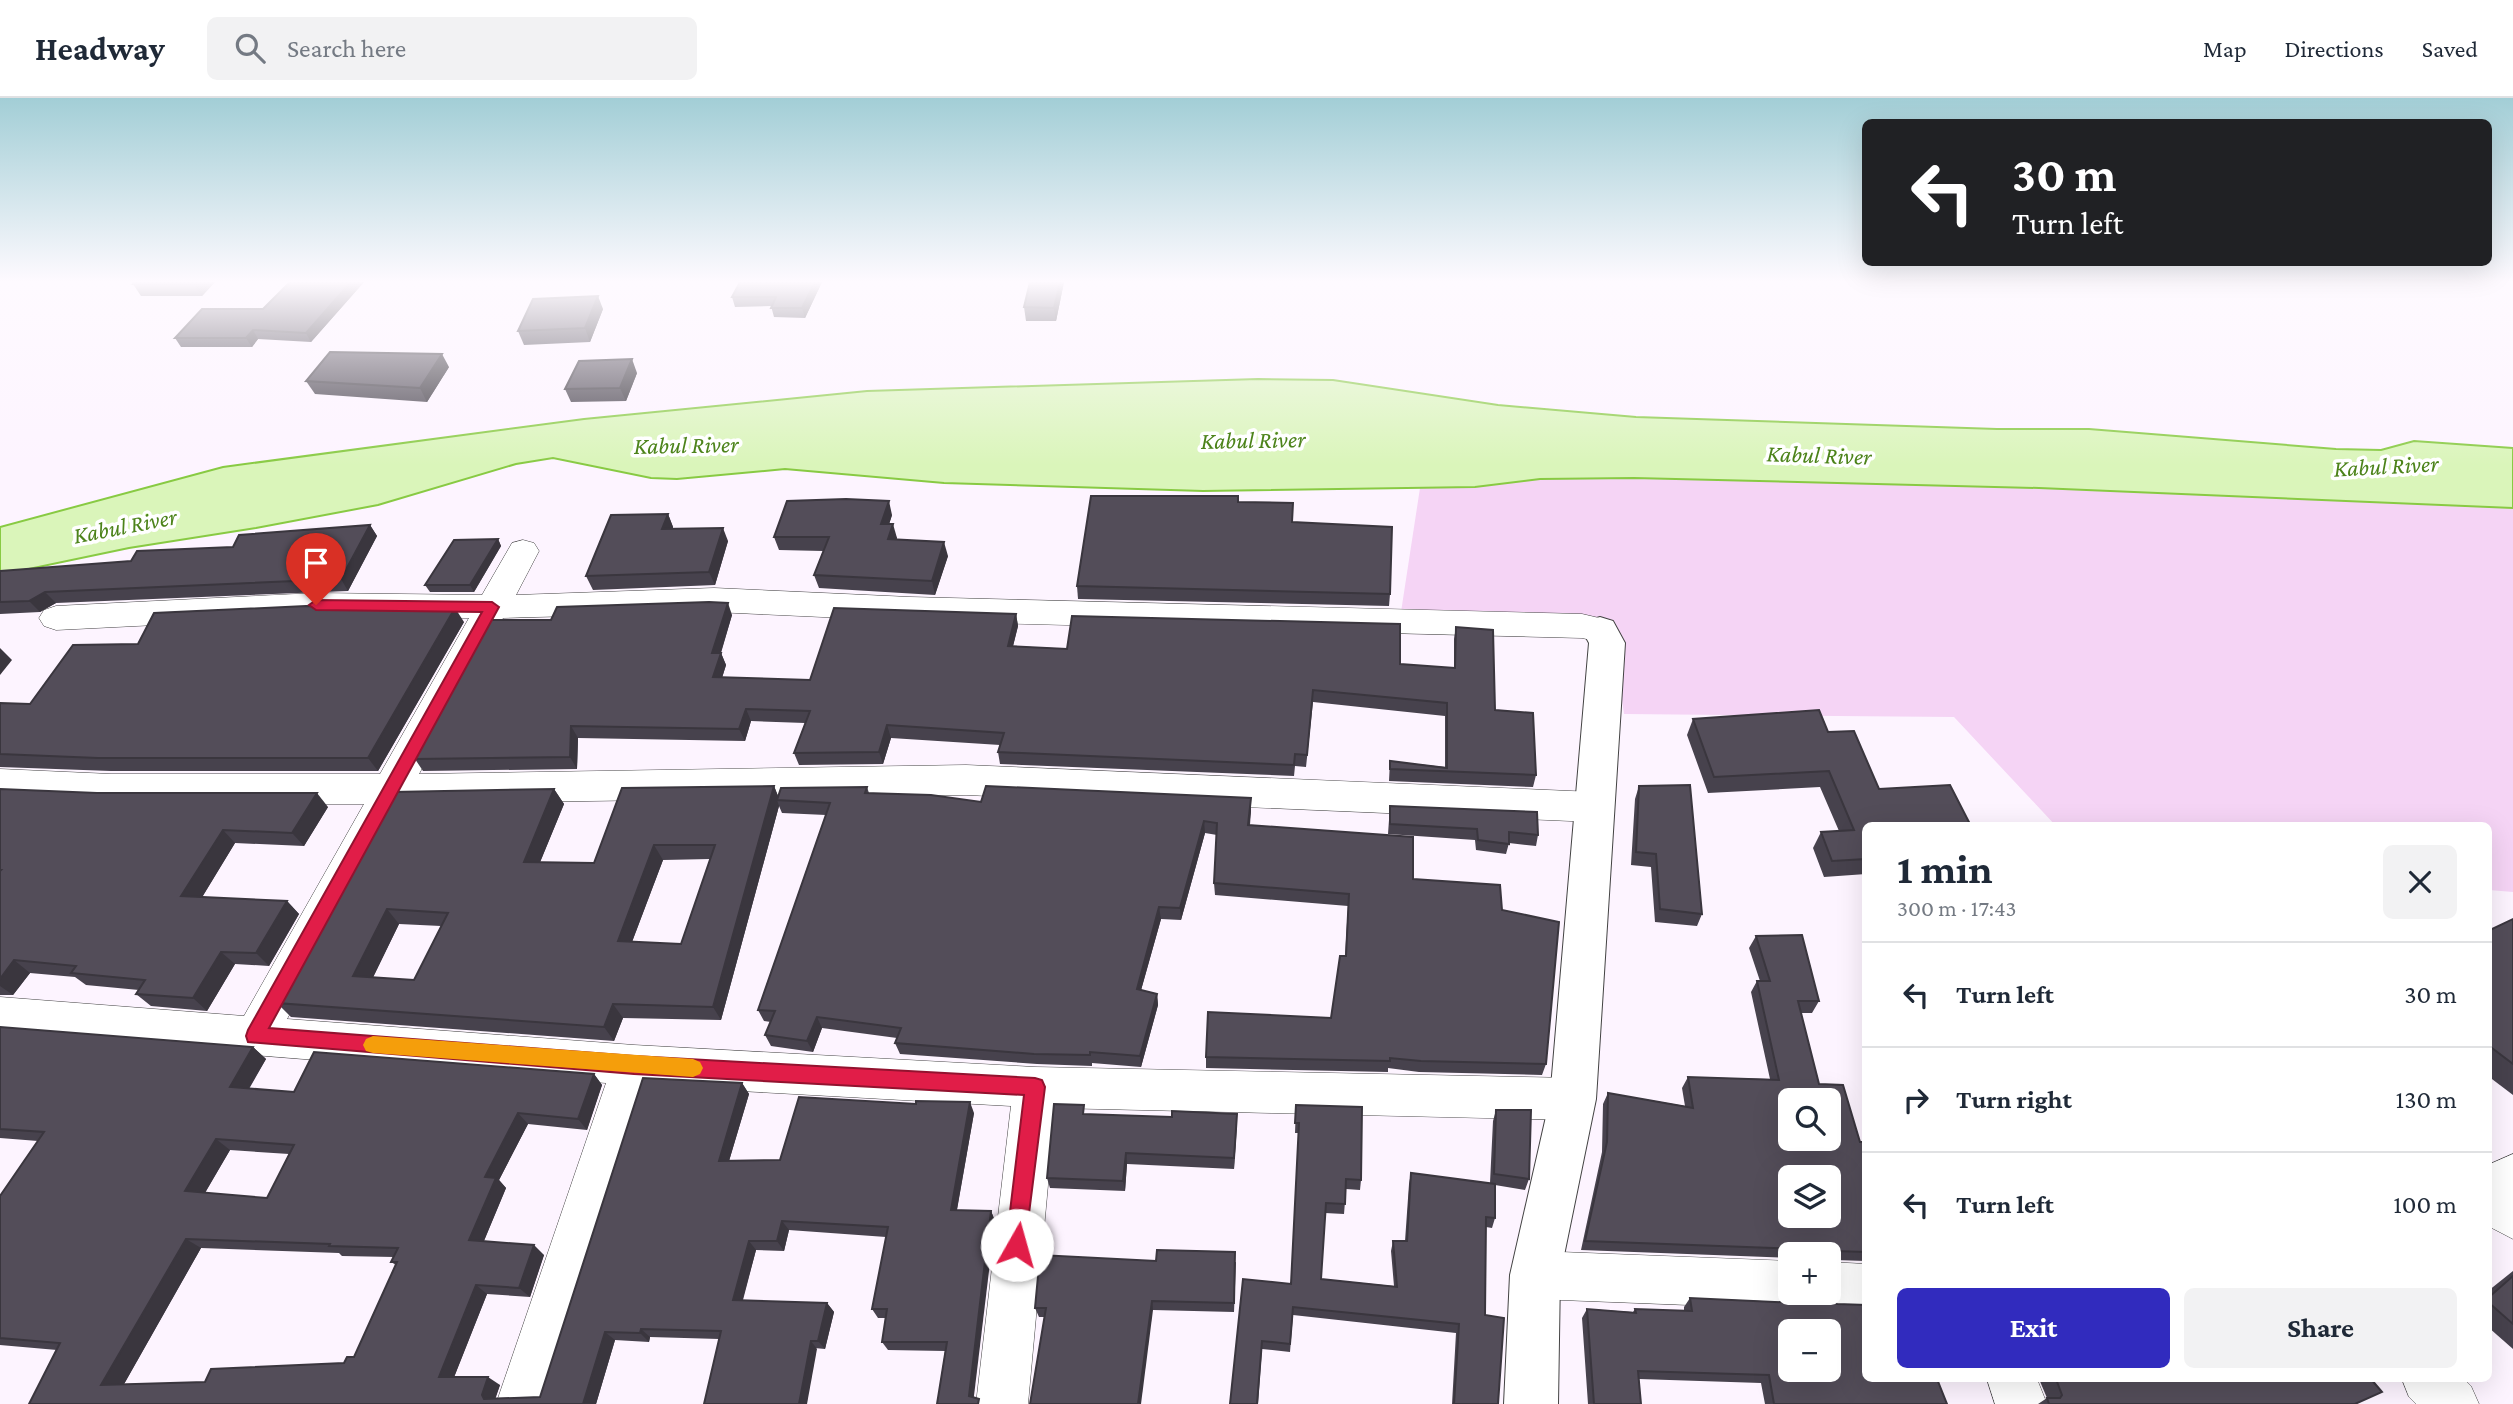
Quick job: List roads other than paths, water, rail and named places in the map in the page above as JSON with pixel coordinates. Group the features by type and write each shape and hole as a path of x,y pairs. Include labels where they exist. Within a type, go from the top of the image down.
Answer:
{"street":[{"path":"255,1036 523,551"},
{"path":"56,618 316,605 492,607 714,600 910,609 1582,626 1600,630 1607,643 1573,1099 1535,1275 1531,1404"},
{"path":"0,784 111,789 391,789 966,780 1594,807"},
{"path":"0,1016 634,1065 1035,1087 1573,1099"},
{"path":"522,1404 634,1065"},
{"path":"1002,1404 1035,1087"},
{"path":"2492,1190 2513,1176"},
{"path":"2492,1197 2513,1216"},
{"path":"1535,1275 1778,1285"},
{"path":"1841,1287 1862,1288"},
{"path":"2013,1382 2021,1404"},
{"path":"2430,1382 2453,1404"}],"water":[{"name":"Kabul River","path":"1258,379 1333,380 1498,405 1636,417 1997,429 2089,429 2336,449 2381,450 2414,441 2513,448 2513,508 2039,488 1634,478 1540,479 1475,487 1203,491 944,483 785,469 677,479 651,478 553,458 516,464 378,505 129,548 0,575 0,527 223,467 584,419 867,391"}]}
